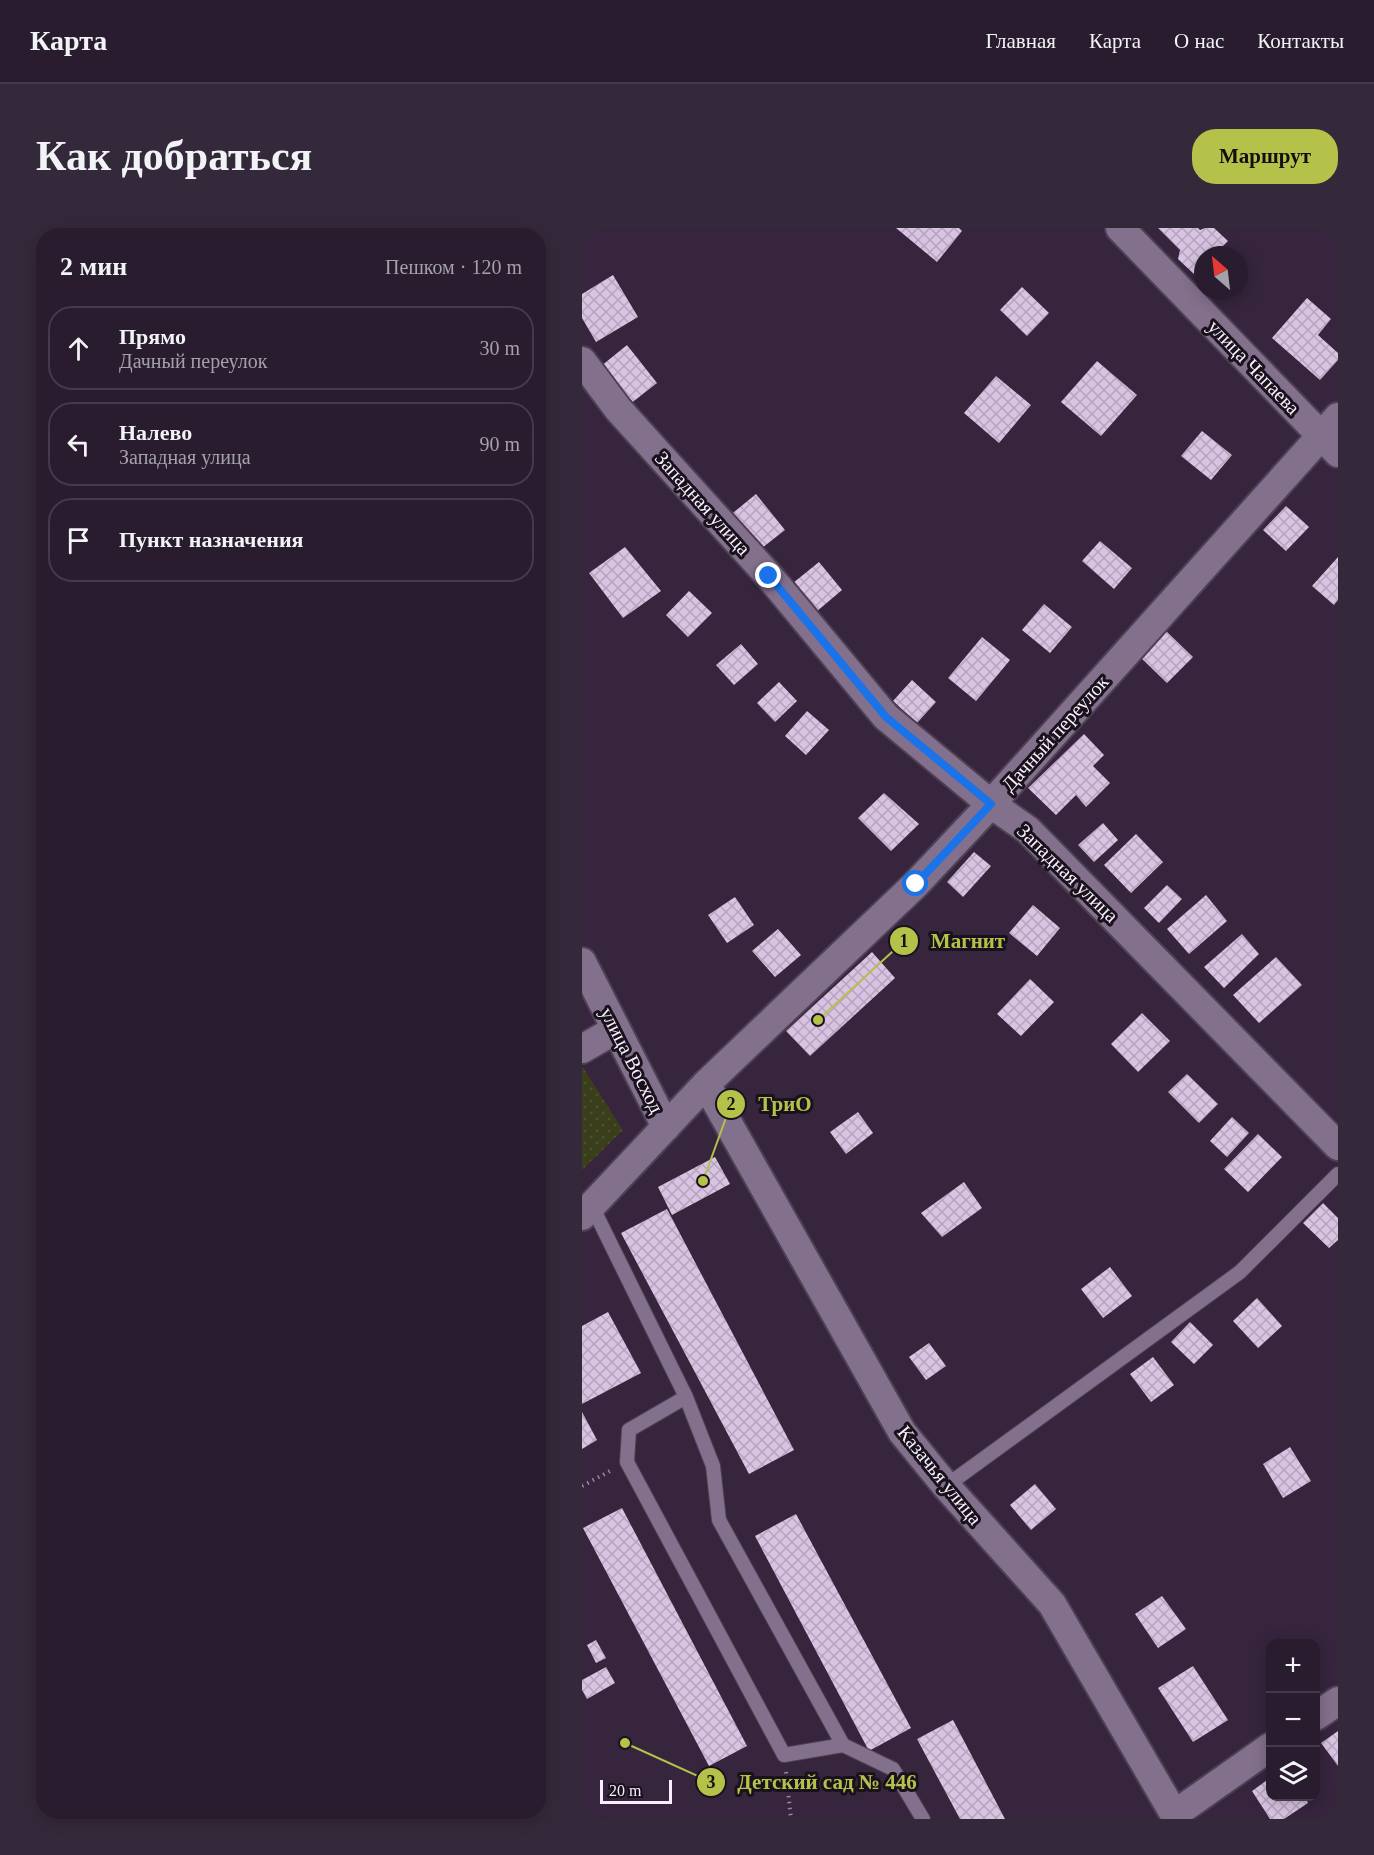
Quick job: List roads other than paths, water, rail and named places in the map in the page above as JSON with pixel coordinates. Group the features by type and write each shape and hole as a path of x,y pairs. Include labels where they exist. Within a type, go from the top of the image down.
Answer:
{"street":[{"name":"улица Чапаева","path":"1120,228 1332,435"},
{"name":"Западная улица","path":"582,361 618,409 769,576 886,717 991,804 1028,831 1338,1146"},
{"name":"Дачный переулок","path":"587,1211 706,1084 916,884 1332,435"},
{"name":"улица Восход","path":"582,962 666,1127"},
{"path":"582,1049 615,1030"},
{"name":"Казачья улица","path":"706,1084 902,1432 946,1486 1052,1604 1176,1816"},
{"path":"1320,1713 1338,1701"},
{"path":"1176,1816 1266,1750"}],"lane":[{"path":"946,1486 1240,1272 1338,1174"},
{"path":"587,1211 686,1397 713,1466 719,1520 843,1745"},
{"path":"686,1397 629,1430 627,1462 784,1755 843,1745 893,1769 923,1819"}],"place":[{"name":"Магнит","path":"818,1020"},
{"name":"ТриО","path":"703,1181"},
{"name":"Детский сад № 446","path":"625,1743"}]}
